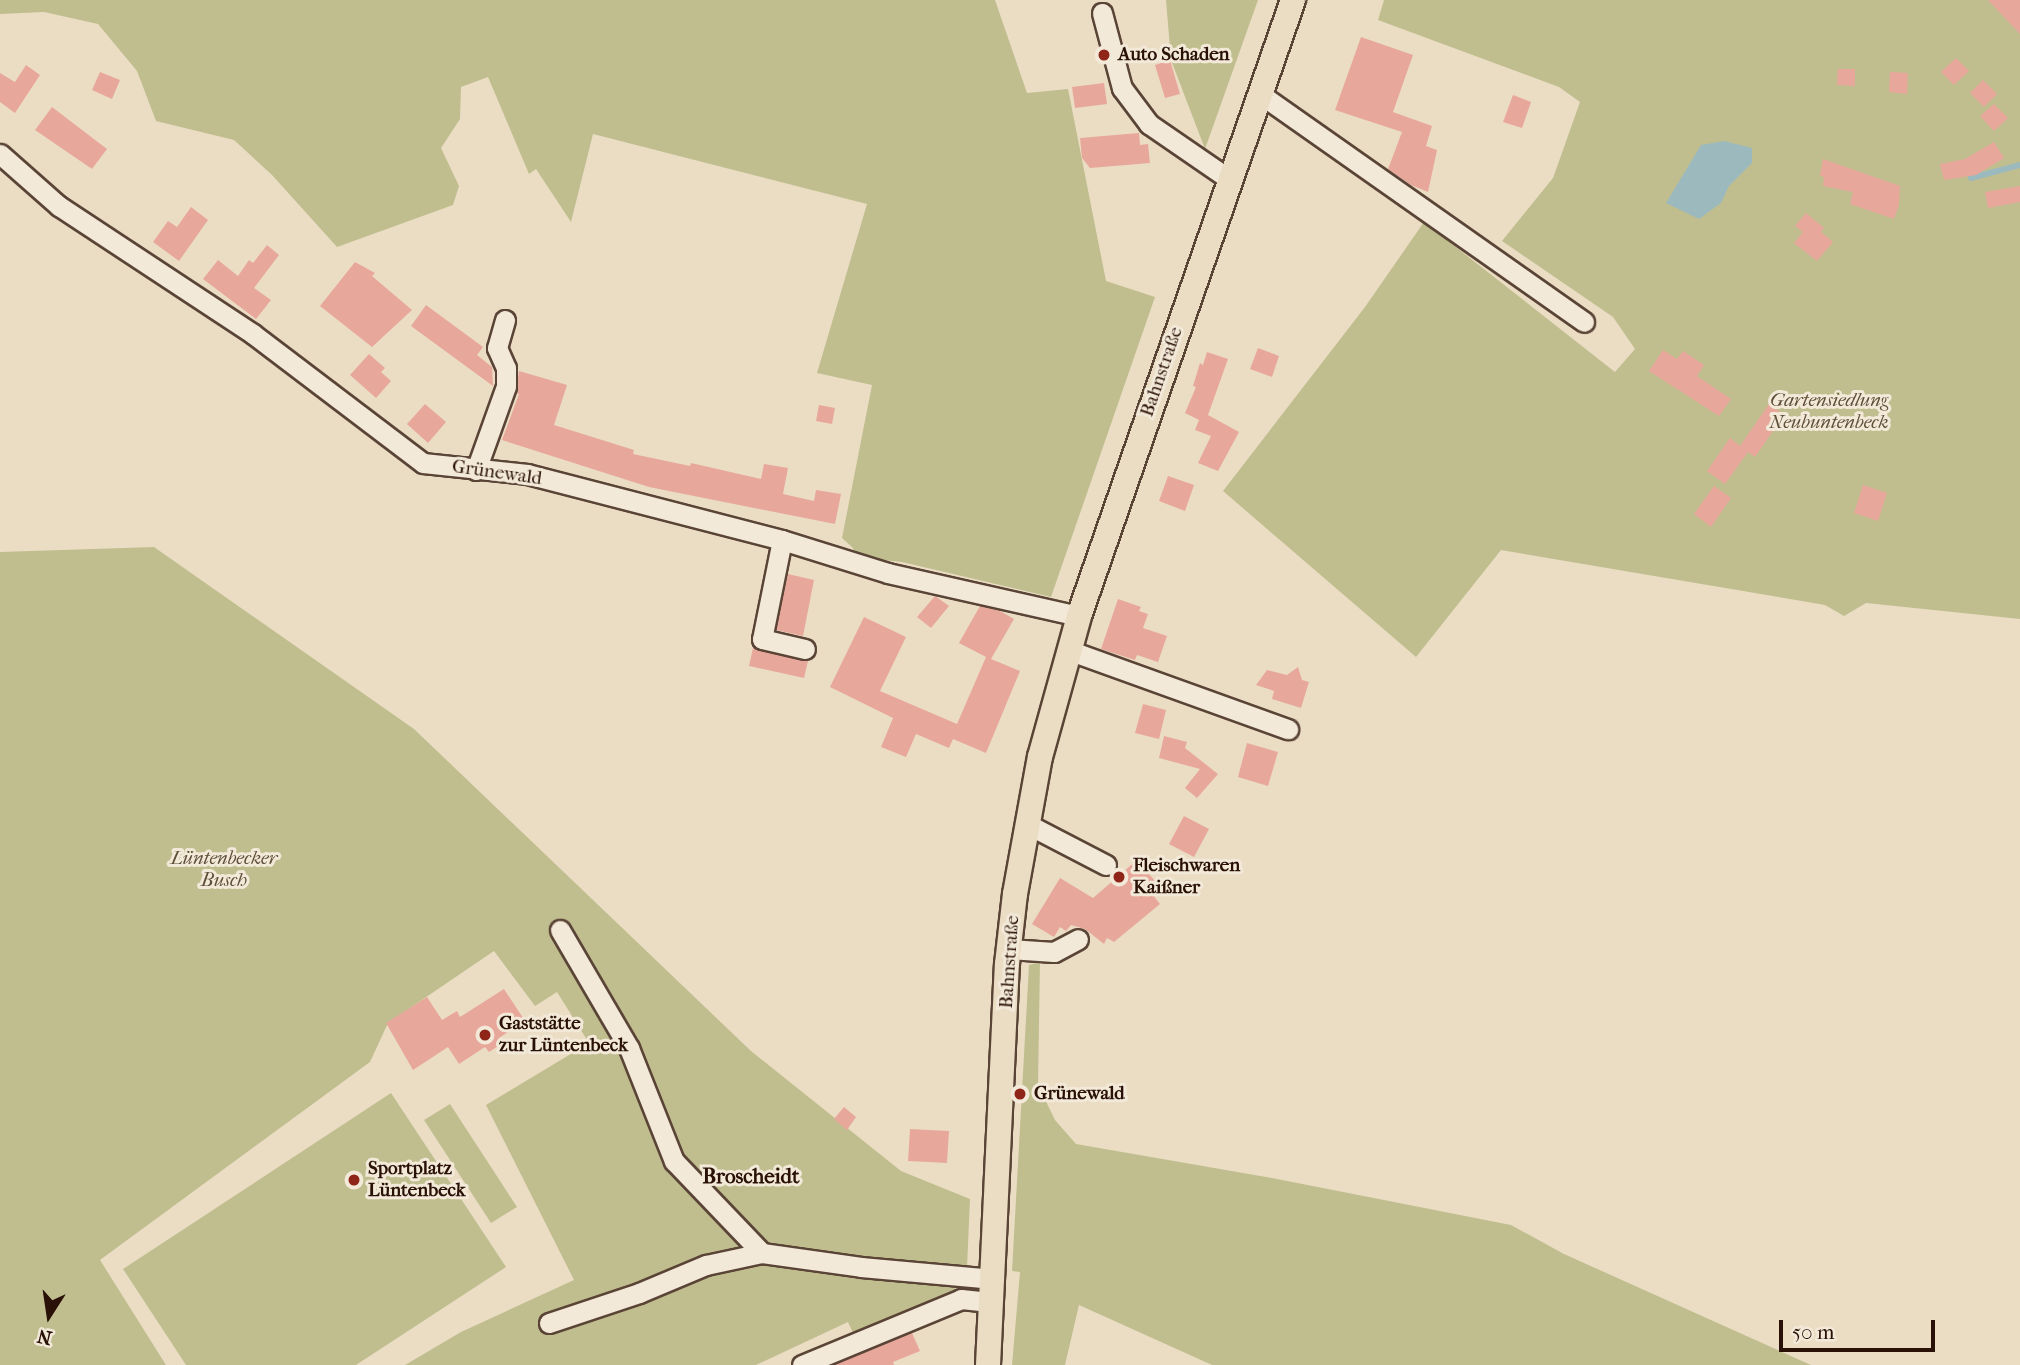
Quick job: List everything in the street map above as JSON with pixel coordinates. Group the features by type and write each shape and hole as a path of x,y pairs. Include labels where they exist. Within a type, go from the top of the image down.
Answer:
{"main road":[{"name":"Bahnstraße","path":"988,1365 1009,949 1027,824 1042,745 1079,616 1293,0"}],"street":[{"path":"1102,13 1122,88 1149,124 1229,179"},
{"path":"1260,94 1584,322"},
{"name":"Grünewald","path":"0,154 59,206 253,334 423,463 527,474 782,540 888,573 1079,616"},
{"path":"476,470 506,386 506,368 498,348 505,320"},
{"path":"782,540 762,639 805,649"},
{"path":"1068,650 1288,729"},
{"path":"1027,824 1106,865"},
{"path":"560,930 629,1048 674,1161 762,1253"},
{"path":"1009,949 1054,952 1077,939"},
{"path":"549,1323 639,1293 706,1265 762,1253 963,1276 992,1290"},
{"path":"802,1365 961,1299 992,1290"}],"green space":[{"path":"0,0 995,0 1027,93 1068,89 1106,281 1155,297 1051,597 902,562 855,557 853,548 842,538 872,385 817,373 867,204 593,134 571,222 536,169 529,174 488,77 461,87 460,119 441,148 459,186 453,205 337,247 272,175 234,140 156,121 137,71 98,24 44,12 0,14"},
{"path":"1166,0 1258,0 1205,149 1171,60"},
{"name":"Gartensiedlung Neubuntenbeck","path":"1384,0 2020,0 2020,619 1866,603 1844,616 1825,605 1501,550 1416,657 1223,491 1365,307 1424,222 1615,372 1635,349 1613,317 1502,241 1553,178 1580,102 1559,87 1378,20"},
{"name":"Lüntenbecker Busch","path":"154,547 414,729 751,1051 901,1171 970,1199 967,1268 957,1268 954,1297 854,1335 848,1322 756,1365 405,1365 461,1332 574,1280 486,1105 589,1043 557,992 535,1006 494,951 388,1023 370,1062 100,1260 166,1365 0,1365 0,552"},
{"path":"1040,962 1038,1085 1055,1120 1076,1144 1272,1178 1511,1225 1564,1254 1811,1365 1212,1365 1079,1305 1065,1365 1012,1365 1020,1272 1012,1271 1029,965"},
{"name":"Sportplatz Lüntenbeck","path":"391,1093 506,1267 356,1365 186,1365 123,1269"},
{"path":"450,1104 517,1207 491,1223 424,1120"}],"water":[{"path":"1724,141 1752,148 1752,163 1729,186 1721,203 1699,219 1666,203 1701,145"}],"building":[{"path":"1988,0 2020,0 2020,34"},
{"path":"1361,37 1413,55 1393,112 1432,126 1426,146 1437,150 1428,192 1411,185 1388,169 1402,132 1335,110"},
{"path":"1956,58 1969,71 1954,85 1941,72"},
{"path":"1170,60 1180,94 1165,98 1155,65"},
{"path":"26,65 40,75 15,113 0,102 0,73 15,82"},
{"path":"1838,69 1855,69 1855,86 1837,85"},
{"path":"100,72 120,80 112,99 92,90"},
{"path":"1890,72 1908,73 1907,94 1889,92"},
{"path":"1983,80 1997,94 1984,107 1970,93"},
{"path":"1104,83 1107,104 1075,108 1072,87"},
{"path":"1513,95 1531,102 1522,128 1503,122"},
{"path":"1994,104 2008,118 1994,131 1980,116"},
{"path":"52,107 107,149 92,169 35,130"},
{"path":"1139,133 1140,145 1148,144 1150,163 1090,168 1082,158 1080,138"},
{"path":"1994,142 2004,158 1976,175 1944,180 1940,164 1965,159"},
{"path":"1823,159 1900,186 1899,205 1894,219 1850,204 1853,192 1823,186 1824,177 1820,176"},
{"path":"2020,186 2020,202 1988,208 1985,192"},
{"path":"191,207 208,220 179,261 153,242 168,221 177,227"},
{"path":"1806,213 1824,228 1821,232 1833,242 1817,261 1794,243 1803,232 1795,226"},
{"path":"267,245 279,255 254,288 271,300 256,319 203,279 218,260 238,276 249,260 253,263"},
{"path":"355,262 375,273 372,276 412,310 372,347 320,306"},
{"path":"426,305 483,347 477,355 492,367 493,386 411,326"},
{"path":"1258,348 1279,356 1272,377 1250,369"},
{"path":"1663,350 1677,359 1683,351 1704,365 1697,376 1731,399 1719,416 1649,371"},
{"path":"1207,352 1228,359 1208,415 1239,432 1218,471 1198,463 1211,436 1195,430 1199,420 1185,413 1196,387 1193,386 1200,363 1203,365"},
{"path":"369,354 385,368 381,372 391,381 376,398 350,375"},
{"path":"519,371 567,385 554,425 634,450 633,454 690,466 691,463 761,479 764,464 788,468 783,494 814,501 816,490 841,494 835,524 649,487 502,440 519,394 516,393"},
{"path":"425,404 446,422 428,443 407,424"},
{"path":"1769,404 1784,415 1755,457 1748,452 1725,484 1707,471 1730,438 1740,446"},
{"path":"819,405 835,408 832,424 816,421"},
{"path":"1168,476 1194,485 1185,511 1159,501"},
{"path":"1863,485 1887,493 1878,521 1854,513"},
{"path":"1714,486 1731,498 1711,527 1694,514"},
{"path":"788,574 814,580 803,636 776,630"},
{"path":"935,596 949,606 931,628 917,617"},
{"path":"1118,599 1141,607 1139,611 1148,614 1143,628 1167,636 1158,662 1137,655 1135,660 1101,649"},
{"path":"980,606 1000,611 1014,619 991,659 1020,671 986,753 953,739 949,748 916,734 906,757 881,747 893,718 830,687 864,617 906,637 880,691 957,724 986,657 959,643"},
{"path":"753,648 808,661 804,678 749,666"},
{"path":"1298,667 1302,680 1309,682 1301,708 1272,699 1274,691 1256,685 1267,670 1287,675"},
{"path":"1143,704 1166,710 1159,739 1135,733"},
{"path":"1164,736 1187,742 1185,748 1218,774 1197,798 1185,788 1200,769 1159,758"},
{"path":"1247,743 1278,752 1268,786 1238,777"},
{"path":"1184,816 1209,829 1194,857 1169,844"},
{"path":"1137,860 1161,888 1153,895 1160,904 1114,942 1107,938 1104,944 1085,929 1071,925 1066,931 1060,927 1054,937 1032,924 1060,878 1093,898"},
{"path":"504,989 525,1021 499,1038 503,1043 489,1052 485,1047 459,1064 448,1047 413,1070 386,1023 427,997 442,1020 457,1011 460,1017"},
{"path":"844,1107 856,1117 847,1130 834,1119"},
{"path":"910,1129 949,1131 947,1163 908,1161"},
{"path":"912,1333 920,1351 893,1362 894,1365 834,1365"}],"waterway":[{"path":"1971,178 2020,165"}],"place":[{"name":"Auto Schaden","path":"1104,55"},
{"name":"Fleischwaren Kaißner","path":"1119,877"},
{"name":"Gaststätte zur Lüntenbeck","path":"485,1035"},
{"name":"Grünewald","path":"1020,1094"},
{"name":"Sportplatz Lüntenbeck","path":"354,1180"}],"district":[{"name":"Broscheidt","path":"751,1176"}]}
